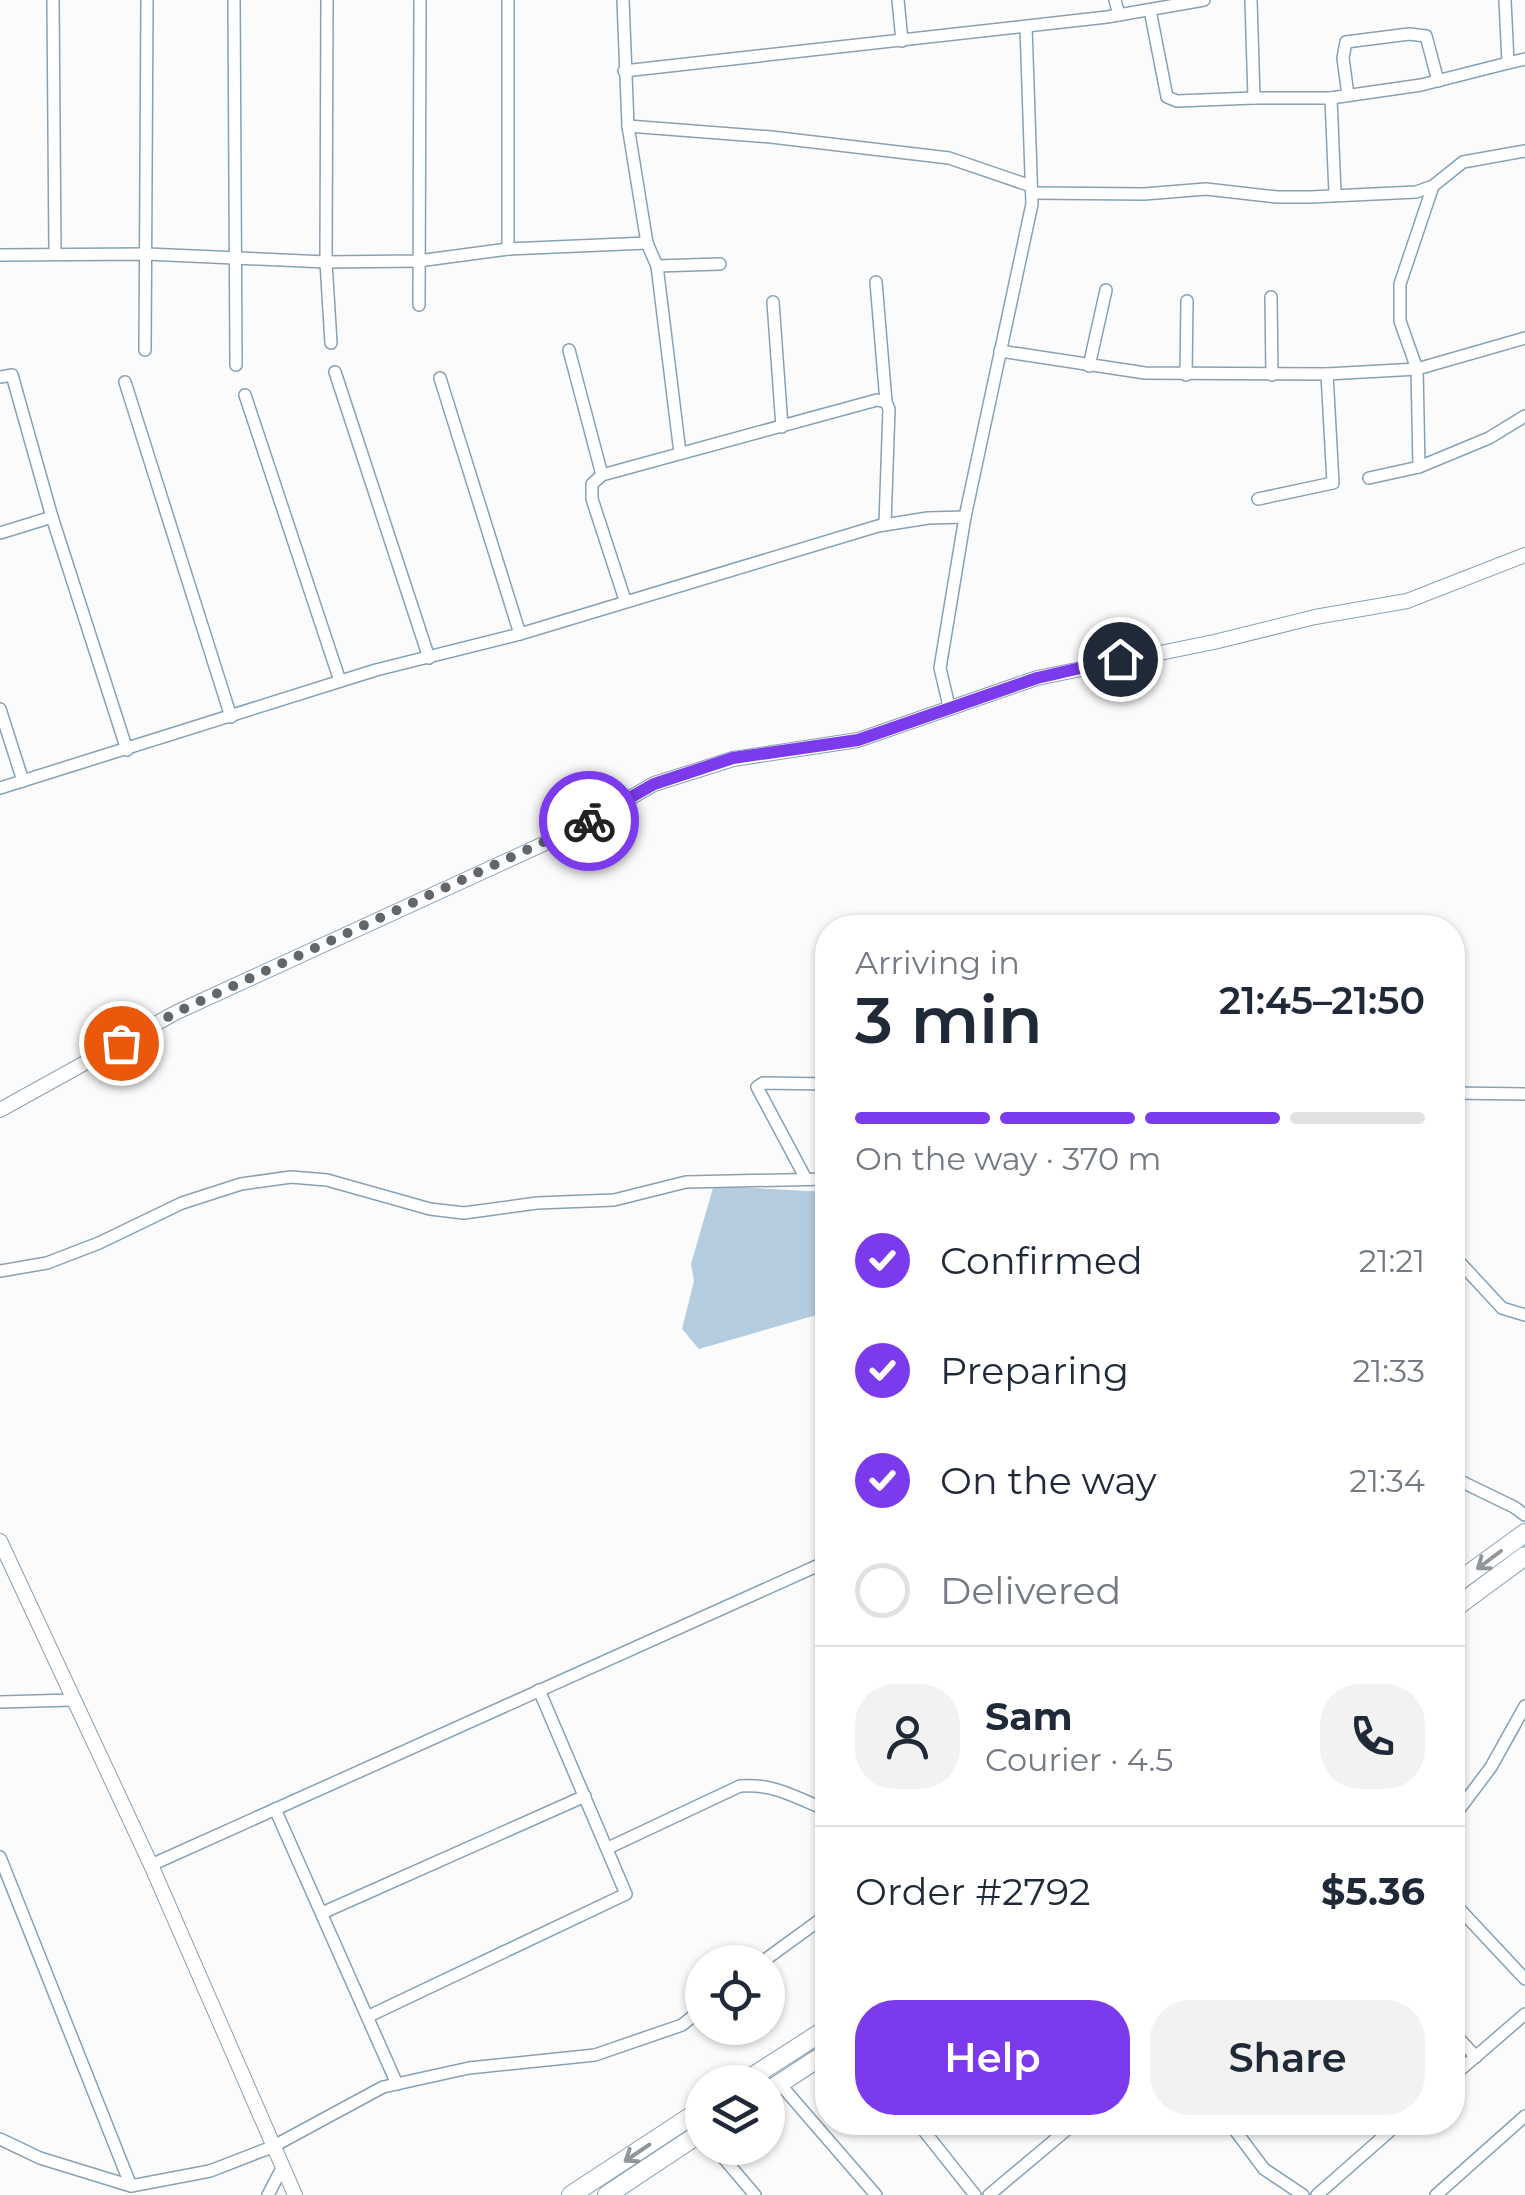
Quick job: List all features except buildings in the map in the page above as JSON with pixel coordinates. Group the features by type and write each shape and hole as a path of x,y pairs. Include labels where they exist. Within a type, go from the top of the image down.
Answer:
{"main road":[{"path":"1465,1584 1525,1532"},
{"path":"1465,1586 1525,1556"},
{"path":"770,2065 815,2036"},
{"path":"785,2081 815,2061"},
{"path":"570,2195 685,2120"},
{"path":"607,2195 632,2189 685,2146"}],"street":[{"path":"53,0 56,254"},
{"path":"145,350 147,0"},
{"path":"234,0 236,365"},
{"path":"327,0 326,262 331,342"},
{"path":"419,305 420,0"},
{"path":"508,0 508,250"},
{"path":"623,0 628,126 646,243 657,266 680,453"},
{"path":"898,0 902,41"},
{"path":"1115,0 1118,15"},
{"path":"624,71 1026,27 1204,0"},
{"path":"1252,0 1254,98"},
{"path":"1505,0 1508,63"},
{"path":"1150,10 1167,97 1177,100 1331,98 1438,80 1525,59"},
{"path":"949,706 940,668 965,517 1032,190 1026,27"},
{"path":"1348,95 1343,58 1346,42 1409,34 1426,36 1438,80"},
{"path":"1331,98 1334,194"},
{"path":"628,126 948,158 1032,190 1144,194 1206,189 1277,197 1416,192 1433,186 1462,162 1525,151"},
{"path":"1419,467 1417,369 1400,321 1400,284 1433,186"},
{"path":"0,254 234,256 326,262 418,260 508,250 646,243"},
{"path":"657,266 720,264"},
{"path":"876,282 889,410 885,524"},
{"path":"1088,366 1106,290"},
{"path":"1271,297 1272,375"},
{"path":"1186,375 1187,301"},
{"path":"774,302 782,427"},
{"path":"1000,351 1088,366 1186,375 1327,374 1417,369 1525,338"},
{"path":"569,350 602,475"},
{"path":"335,372 428,658"},
{"path":"1258,499 1333,483 1327,374"},
{"path":"0,377 12,375 52,516 127,750"},
{"path":"440,378 520,634"},
{"path":"125,382 231,717"},
{"path":"246,395 340,682"},
{"path":"625,600 592,499 592,484 602,475 877,400 886,402"},
{"path":"1368,478 1419,467 1489,438 1525,416"},
{"path":"0,533 52,516"},
{"path":"0,788 340,682 520,634 885,524 965,517"},
{"path":"0,1110 177,1012 576,829 654,784 733,758 858,740 1037,678 1315,617 1407,601 1525,556"},
{"path":"0,709 24,781"},
{"path":"806,1179 757,1086 815,1084"},
{"path":"1465,1093 1525,1094"},
{"path":"0,1270 47,1264 182,1202 241,1184 291,1176 327,1180 430,1209 464,1213 537,1203 614,1200 686,1182 815,1179"},
{"path":"1465,1268 1502,1308 1525,1314"},
{"path":"1465,1482 1525,1515"},
{"path":"0,1541 150,1865 294,2195"},
{"path":"150,1865 815,1567"},
{"path":"369,2016 626,1894 540,1690"},
{"path":"0,1702 72,1700"},
{"path":"1465,1802 1491,1768 1525,1706"},
{"path":"608,1848 740,1786 776,1788 815,1806"},
{"path":"322,1913 585,1796"},
{"path":"275,1809 397,2084"},
{"path":"0,1857 131,2186"},
{"path":"1465,1915 1525,1979"},
{"path":"785,1945 815,1923"},
{"path":"1465,2066 1525,2014"},
{"path":"0,2139 40,2158 131,2186 210,2171 272,2147 383,2087 468,2068 595,2055 685,2023"},
{"path":"1465,2046 1476,2057"},
{"path":"785,2100 815,2131"},
{"path":"1436,2195 1525,2116"},
{"path":"819,2135 876,2195"},
{"path":"926,2135 974,2195"},
{"path":"989,2195 1061,2135"},
{"path":"1239,2135 1264,2169 1303,2195"},
{"path":"1320,2194 1386,2135"},
{"path":"729,2165 755,2195"},
{"path":"268,2195 282,2168"}],"shaded area":[{"path":"713,1188 815,1191 815,1315 699,1349 682,1329 694,1281 691,1264"}],"way so far":[{"path":"121,1043 177,1012 589,821"}],"route":[{"path":"589,821 654,784 733,758 858,740 1037,678 1120,659"}]}
